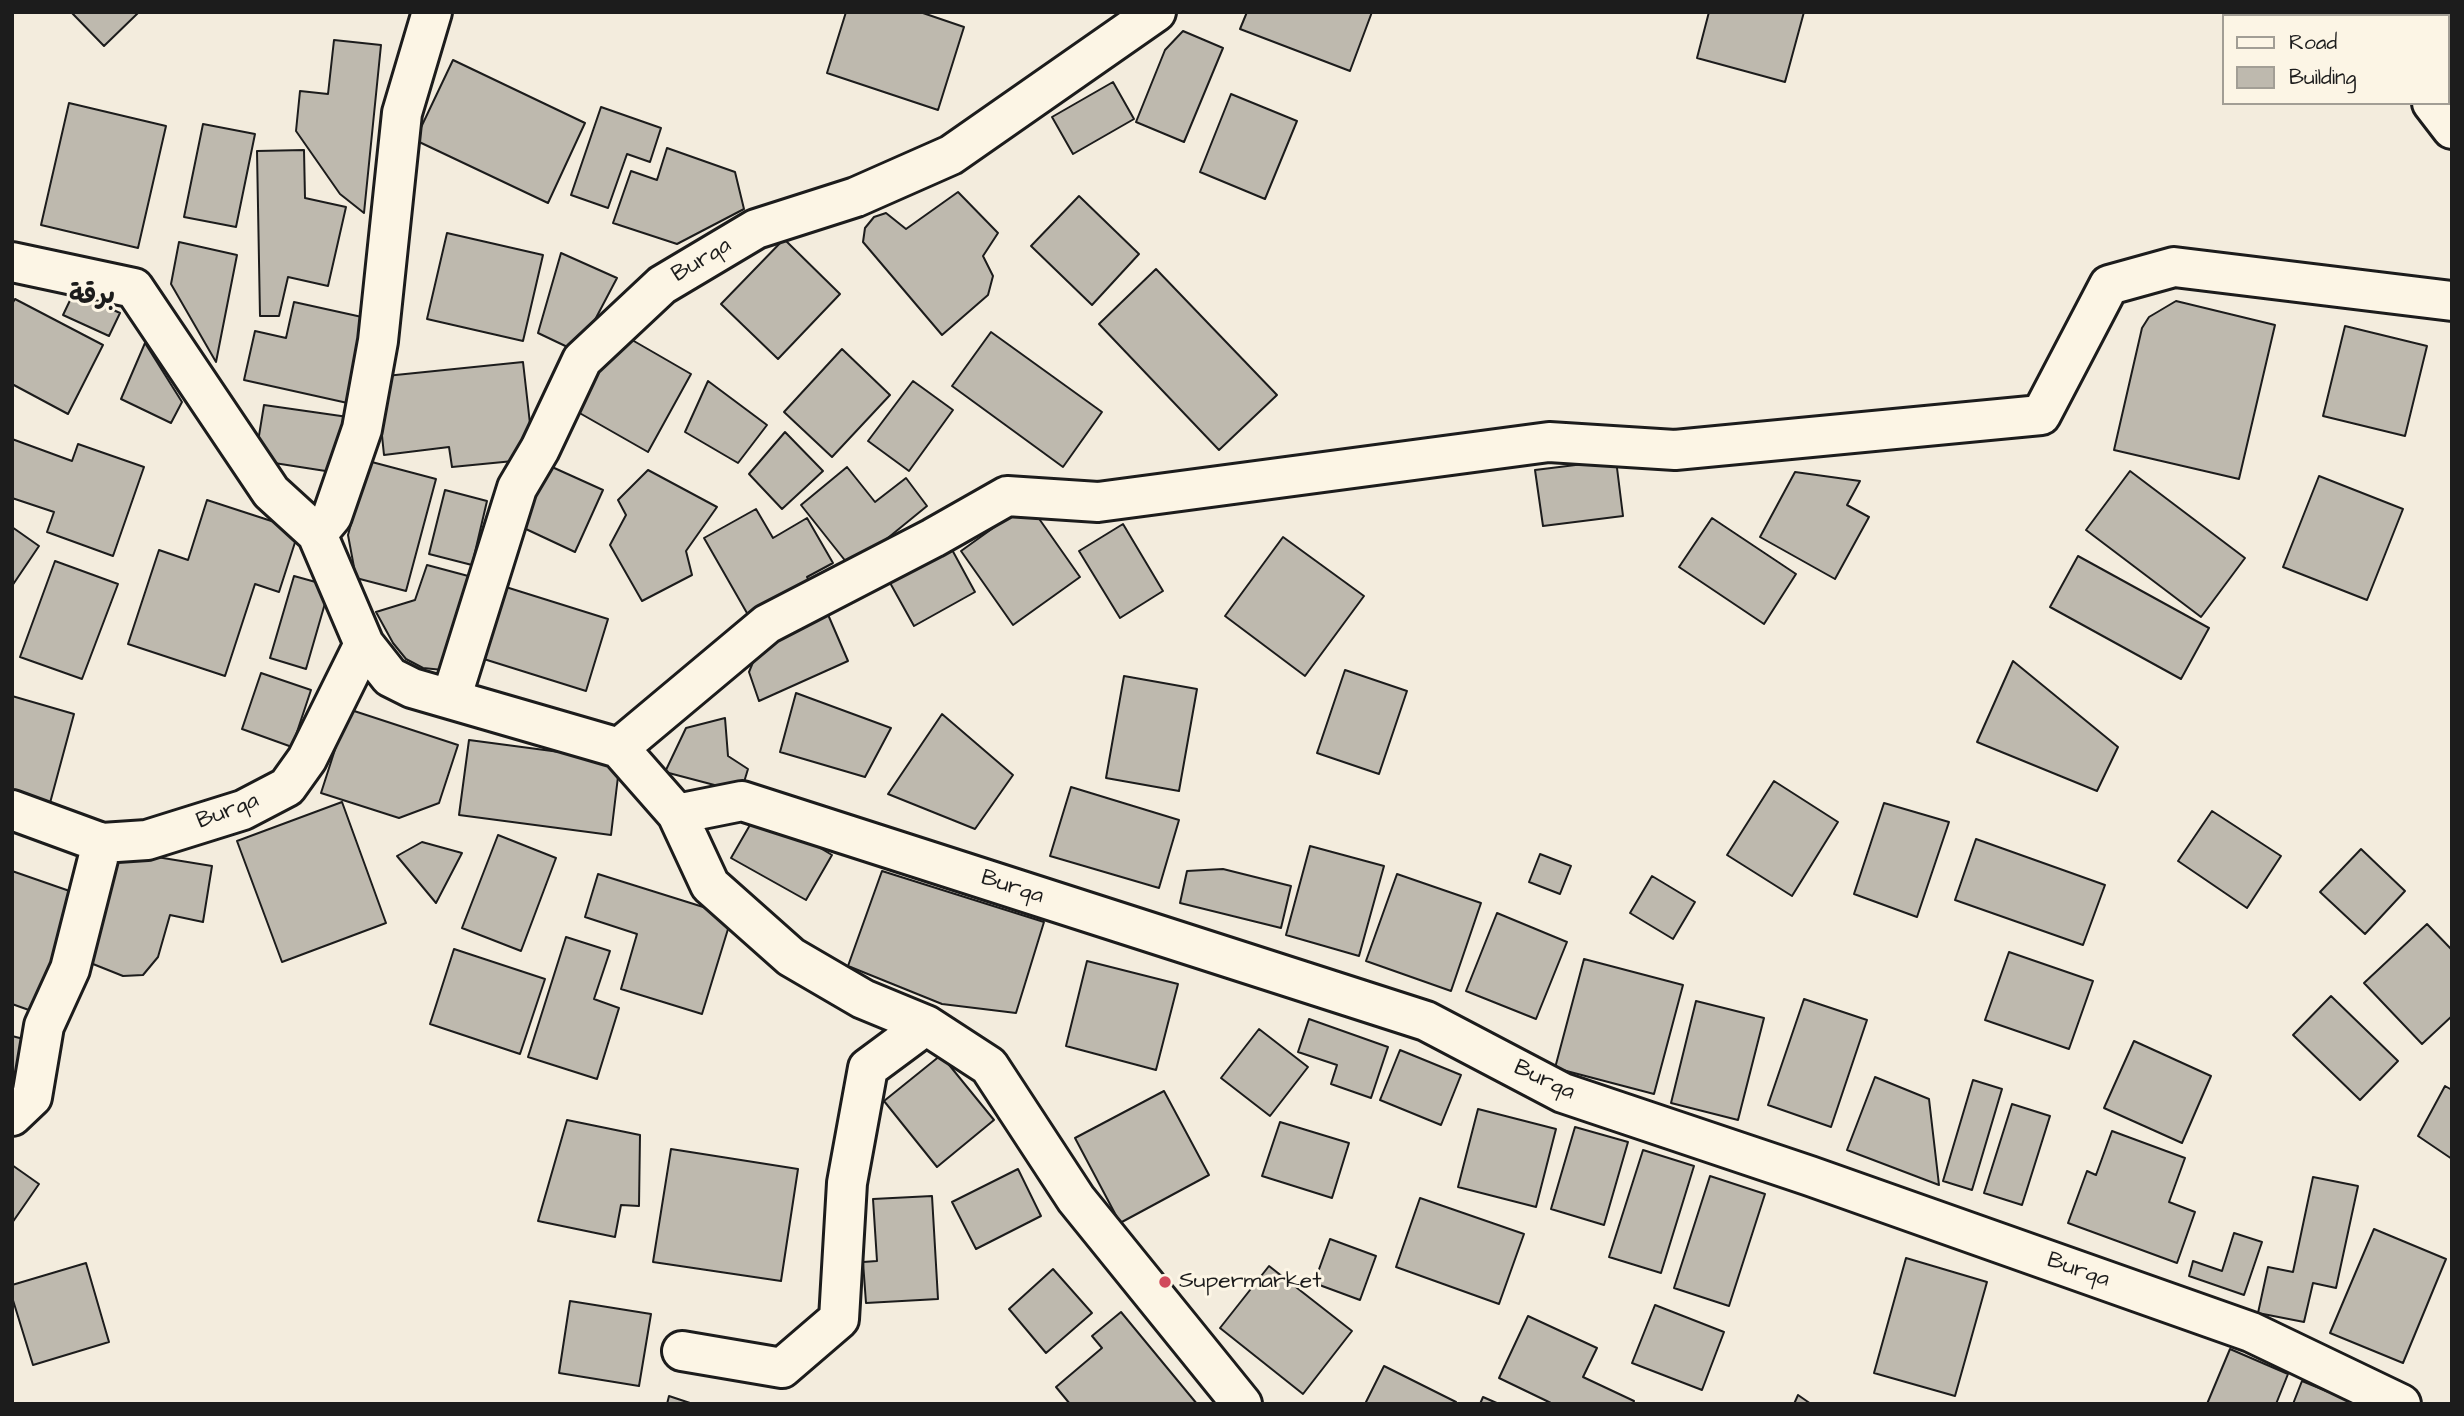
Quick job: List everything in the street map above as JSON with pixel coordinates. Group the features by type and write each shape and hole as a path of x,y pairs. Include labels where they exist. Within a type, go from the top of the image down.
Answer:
{"street":[{"path":"317,534 332,516 362,429 378,341 402,113 432,12"},
{"name":"Burqa","path":"451,699 517,488 540,449 582,360 662,285 755,229 856,197 951,155 1154,13"},
{"path":"2434,105 2452,129"},
{"path":"12,262 134,288 271,492 317,534 364,643 390,677 412,688 619,748 677,814 710,884 790,957 863,999 926,1025 989,1066 1076,1199 1242,1404"},
{"path":"619,748 767,624 933,538 1007,496 1098,502 1549,442 1675,450 2041,415 2109,285 2174,267 2452,300"},
{"name":"Burqa","path":"12,810 102,843 147,840 243,810 287,787 307,759 364,643"},
{"name":"Burqa","path":"677,814 743,801 1426,1021 1563,1093 1823,1181 2251,1332 2401,1404"},
{"path":"12,1116 32,1097 44,1026 70,969 102,843"},
{"path":"682,1351 782,1368 839,1319 847,1183 868,1068 926,1025"}],"building":[{"path":"71,12 139,12 104,46"},
{"path":"846,12 920,12 964,27 938,110 827,73"},
{"path":"1247,12 1372,12 1350,71 1240,29"},
{"path":"1709,12 1804,12 1785,82 1697,58"},
{"path":"1183,31 1223,48 1184,142 1136,122 1165,50"},
{"path":"334,40 381,45 364,213 340,194 296,131 300,91 328,94"},
{"path":"453,60 585,123 548,203 415,140"},
{"path":"1113,82 1134,119 1073,154 1052,117"},
{"path":"1231,94 1297,121 1265,199 1200,172"},
{"path":"69,103 166,126 138,248 41,225"},
{"path":"601,107 661,128 650,162 627,154 608,208 571,195"},
{"path":"203,124 255,134 236,227 184,217"},
{"path":"667,148 735,172 744,209 677,244 613,223 631,171 657,180"},
{"path":"304,150 305,198 346,207 328,286 288,277 279,316 260,316 257,151"},
{"path":"958,192 998,233 983,256 993,276 988,295 942,335 863,242 865,228 874,217 886,213 906,229"},
{"path":"1079,196 1139,254 1092,305 1031,246"},
{"path":"447,233 543,255 523,341 427,319"},
{"path":"784,239 840,294 778,359 721,304"},
{"path":"179,242 237,255 216,362 171,284"},
{"path":"561,253 617,278 578,352 538,333"},
{"path":"1156,269 1277,395 1219,450 1099,324"},
{"path":"74,292 120,313 109,336 63,315"},
{"path":"15,299 103,345 68,414 12,384 12,304"},
{"path":"2176,301 2275,325 2239,479 2114,450 2142,328 2149,317"},
{"path":"294,302 371,319 352,404 244,380 255,331 286,338"},
{"path":"2345,326 2427,346 2405,436 2323,416"},
{"path":"991,332 1102,412 1063,467 952,386"},
{"path":"620,333 691,374 648,452 569,407 591,384"},
{"path":"145,343 182,402 171,423 121,399"},
{"path":"842,349 890,395 832,457 784,412"},
{"path":"523,362 534,459 452,467 449,447 384,455 376,377"},
{"path":"708,381 767,425 738,463 685,432"},
{"path":"913,381 953,410 909,471 868,441"},
{"path":"264,405 355,418 332,472 255,460"},
{"path":"785,432 823,471 782,509 749,474"},
{"path":"12,439 72,461 78,444 144,467 113,556 47,532 54,512 12,498"},
{"path":"1616,460 1623,516 1543,526 1535,470"},
{"path":"368,461 436,479 406,591 356,578 348,535"},
{"path":"541,462 603,490 575,552 513,523"},
{"path":"847,467 875,502 906,478 927,506 851,568 801,505"},
{"path":"648,470 717,507 686,551 692,575 642,601 610,545 626,515 618,500"},
{"path":"2130,471 2245,558 2201,617 2086,530"},
{"path":"1795,472 1860,481 1847,505 1869,517 1835,579 1760,537"},
{"path":"2319,476 2403,509 2367,600 2283,567"},
{"path":"445,490 487,501 472,565 429,554"},
{"path":"207,500 299,530 279,592 255,584 225,676 128,644 159,550 188,560"},
{"path":"1028,503 1080,577 1013,625 961,551"},
{"path":"756,509 773,538 807,518 833,563 807,577 816,592 755,627 704,538"},
{"path":"1712,518 1796,574 1764,624 1679,567"},
{"path":"1123,524 1163,591 1120,618 1079,551"},
{"path":"12,527 39,546 12,586"},
{"path":"1283,537 1364,596 1305,676 1225,616"},
{"path":"950,546 975,592 914,626 889,581"},
{"path":"2078,556 2209,628 2181,679 2050,607"},
{"path":"55,561 118,584 82,679 20,657"},
{"path":"427,565 472,577 443,670 423,668 406,659 393,643 376,612 415,600"},
{"path":"294,576 330,586 306,669 270,658"},
{"path":"493,583 608,619 586,691 471,655"},
{"path":"823,603 848,661 759,701 749,672 760,645"},
{"path":"2013,661 2118,747 2097,791 1977,742"},
{"path":"1345,670 1407,691 1379,774 1317,753"},
{"path":"261,673 311,690 292,747 242,729"},
{"path":"1124,676 1197,689 1179,791 1106,778"},
{"path":"796,693 891,728 865,777 780,752"},
{"path":"12,696 74,714 50,803 12,793"},
{"path":"348,709 458,745 439,803 399,818 321,793"},
{"path":"942,714 1013,775 975,829 888,794"},
{"path":"725,718 728,756 748,769 741,792 665,772 686,728"},
{"path":"469,740 620,760 611,835 459,815"},
{"path":"1774,781 1838,822 1792,896 1727,855"},
{"path":"1071,787 1179,820 1159,888 1050,856"},
{"path":"342,802 386,923 282,962 237,841"},
{"path":"1884,803 1949,822 1917,917 1854,894"},
{"path":"758,811 832,855 806,900 731,858"},
{"path":"2212,811 2281,856 2247,908 2178,861"},
{"path":"498,835 556,858 521,951 462,928"},
{"path":"1976,839 2105,885 2083,945 1955,900"},
{"path":"422,842 462,853 436,903 397,856"},
{"path":"1310,846 1384,866 1359,956 1286,935"},
{"path":"2361,849 2405,891 2365,934 2320,892"},
{"path":"120,851 212,866 203,922 170,915 158,957 143,975 123,976 88,962"},
{"path":"1540,854 1571,866 1560,894 1529,882"},
{"path":"1223,869 1291,886 1281,928 1180,903 1187,871"},
{"path":"12,871 84,896 43,1015 12,1004"},
{"path":"882,871 1044,922 1016,1013 942,1004 848,966"},
{"path":"598,874 732,916 702,1014 621,989 637,934 585,917"},
{"path":"1397,874 1481,903 1451,991 1366,961"},
{"path":"1652,876 1695,902 1673,939 1630,913"},
{"path":"1497,913 1567,942 1536,1019 1466,991"},
{"path":"2427,924 2452,950 2452,1016 2422,1044 2364,983"},
{"path":"566,937 610,951 594,999 619,1008 597,1079 528,1057"},
{"path":"454,949 545,979 520,1054 430,1024"},
{"path":"2009,952 2093,981 2069,1049 1985,1020"},
{"path":"1584,959 1683,985 1654,1094 1555,1068"},
{"path":"1087,961 1178,984 1156,1070 1066,1046"},
{"path":"2331,996 2398,1061 2360,1100 2293,1035"},
{"path":"1804,999 1867,1020 1831,1127 1768,1105"},
{"path":"1696,1001 1764,1018 1738,1120 1671,1103"},
{"path":"1309,1019 1388,1047 1371,1098 1331,1084 1337,1065 1298,1052"},
{"path":"1259,1029 1308,1067 1270,1116 1221,1078"},
{"path":"12,1036 35,1042 12,1098"},
{"path":"2134,1041 2211,1076 2182,1143 2104,1108"},
{"path":"1400,1050 1461,1075 1441,1125 1380,1100"},
{"path":"941,1055 994,1120 937,1167 884,1101"},
{"path":"1875,1077 1929,1099 1939,1185 1847,1150"},
{"path":"1973,1080 2002,1089 1972,1190 1943,1181"},
{"path":"2445,1086 2452,1090 2452,1159 2418,1136"},
{"path":"1164,1091 1209,1175 1120,1223 1075,1138"},
{"path":"2012,1104 2050,1116 2022,1205 1984,1193"},
{"path":"1478,1109 1556,1129 1536,1207 1458,1187"},
{"path":"567,1120 640,1135 639,1206 621,1205 615,1237 538,1221"},
{"path":"1280,1122 1349,1143 1332,1198 1262,1176"},
{"path":"1575,1127 1628,1142 1604,1225 1551,1209"},
{"path":"2112,1131 2185,1158 2169,1202 2195,1212 2177,1263 2068,1223 2087,1171 2096,1175"},
{"path":"671,1149 798,1169 781,1281 653,1262"},
{"path":"1643,1150 1694,1166 1661,1273 1609,1257"},
{"path":"12,1165 39,1184 12,1223"},
{"path":"1018,1169 1041,1216 976,1249 952,1202"},
{"path":"1710,1176 1765,1194 1729,1306 1674,1288"},
{"path":"2313,1177 2358,1186 2336,1288 2313,1283 2304,1322 2258,1313 2268,1267 2293,1272"},
{"path":"932,1196 938,1299 866,1303 863,1262 877,1261 873,1199"},
{"path":"1420,1198 1524,1234 1499,1304 1396,1267"},
{"path":"2374,1229 2446,1259 2403,1363 2330,1333"},
{"path":"2234,1233 2262,1242 2244,1295 2189,1276 2193,1261 2222,1271"},
{"path":"1330,1239 1376,1256 1360,1300 1314,1283"},
{"path":"1906,1258 1987,1282 1955,1396 1874,1373"},
{"path":"86,1263 109,1342 33,1365 12,1297 12,1285"},
{"path":"1269,1266 1352,1331 1303,1394 1220,1328"},
{"path":"1053,1269 1092,1313 1046,1353 1009,1309"},
{"path":"570,1301 651,1314 639,1386 559,1373"},
{"path":"1655,1305 1724,1332 1702,1390 1632,1363"},
{"path":"1121,1312 1197,1404 1070,1404 1056,1387 1102,1348 1092,1336"},
{"path":"1528,1316 1597,1348 1583,1377 1634,1401 1633,1404 1553,1404 1499,1378"},
{"path":"2230,1349 2288,1374 2276,1404 2207,1404"},
{"path":"1384,1366 1456,1402 1455,1404 1365,1404"},
{"path":"2302,1381 2358,1404 2293,1404"},
{"path":"1798,1395 1811,1404 1794,1404"},
{"path":"669,1396 693,1404 667,1404"},
{"path":"1483,1397 1499,1404 1480,1404"}],"place":[{"name":"Supermarket","path":"1165,1282"}],"district":[{"name":"برقة","path":"92,298"}]}
